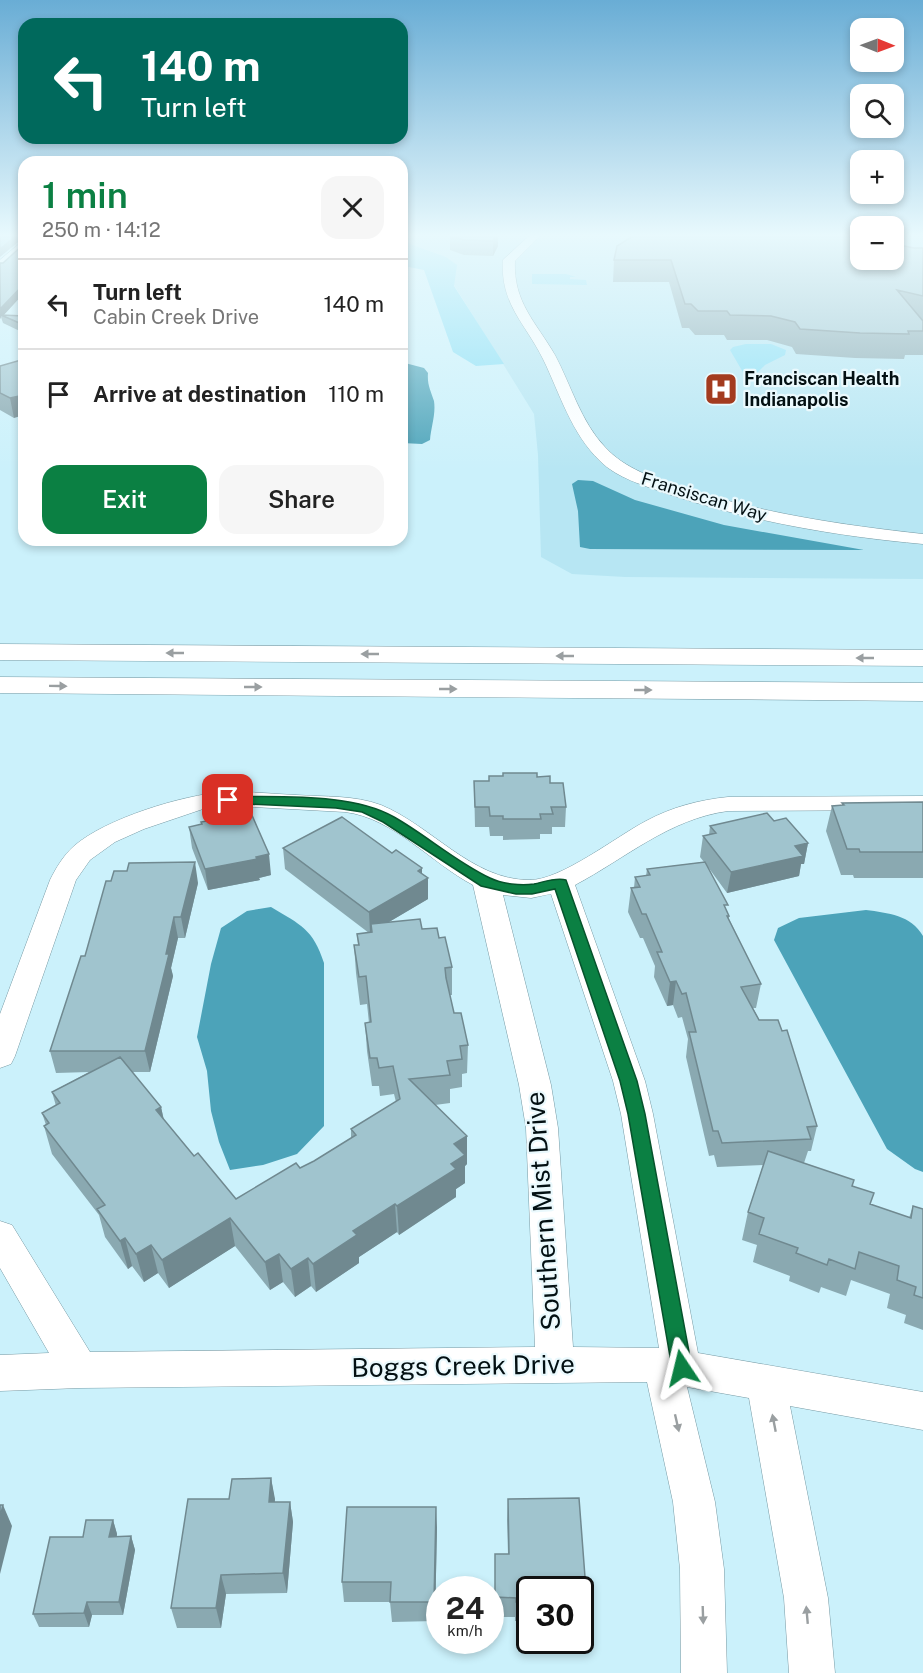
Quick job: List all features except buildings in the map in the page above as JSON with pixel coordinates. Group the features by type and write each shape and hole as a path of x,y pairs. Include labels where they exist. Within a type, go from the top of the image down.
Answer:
{"highway":[{"path":"0,652 923,658"},
{"path":"0,685 923,693"}],"street":[{"name":"Fransiscan Way","path":"522,314 546,351 587,434 608,459 635,477 686,495 779,519 923,538"},
{"path":"0,1056 66,872 72,863 90,846 123,827 205,801 348,805 370,810 388,819 486,882 516,889 532,889 561,883 666,819 701,807 728,804 923,803"},
{"name":"Southern Mist Drive","path":"486,882 535,1085 542,1128 555,1365"},
{"path":"561,883 629,1081 637,1114 694,1502 702,1569 704,1673"},
{"path":"0,1236 80,1370"},
{"name":"Boggs Creek Drive","path":"0,1373 80,1370 555,1365 673,1367 923,1411"},
{"path":"766,1383 806,1598 812,1673"}],"shaded area":[{"path":"440,314 472,314 504,364 476,366 453,352"},
{"name":"Franciscan Health Indianapolis","path":"472,314 923,314 923,579 625,577 572,574 541,557 538,455 534,414"},
{"path":"746,344 771,344 786,350 785,355 765,365 756,374 744,374 730,350"},
{"path":"408,364 424,368 428,373 434,401 430,440 422,444 408,443"},
{"path":"578,480 593,481 635,500 724,525 864,550 590,549 580,547 578,511 572,484"},
{"path":"271,907 305,929 315,942 324,963 324,1126 297,1154 263,1165 230,1170 219,1142 211,1111 207,1071 197,1037 211,964 221,928 247,911"},
{"path":"866,910 905,919 923,936 923,1172 887,1149 774,940 778,928 799,918"}],"place":[{"name":"Franciscan Health Indianapolis","path":"721,389"}],"route":[{"path":"228,800 336,804 365,809 388,819 486,882 516,889 548,887 561,883 629,1081 637,1114 682,1368"}]}
